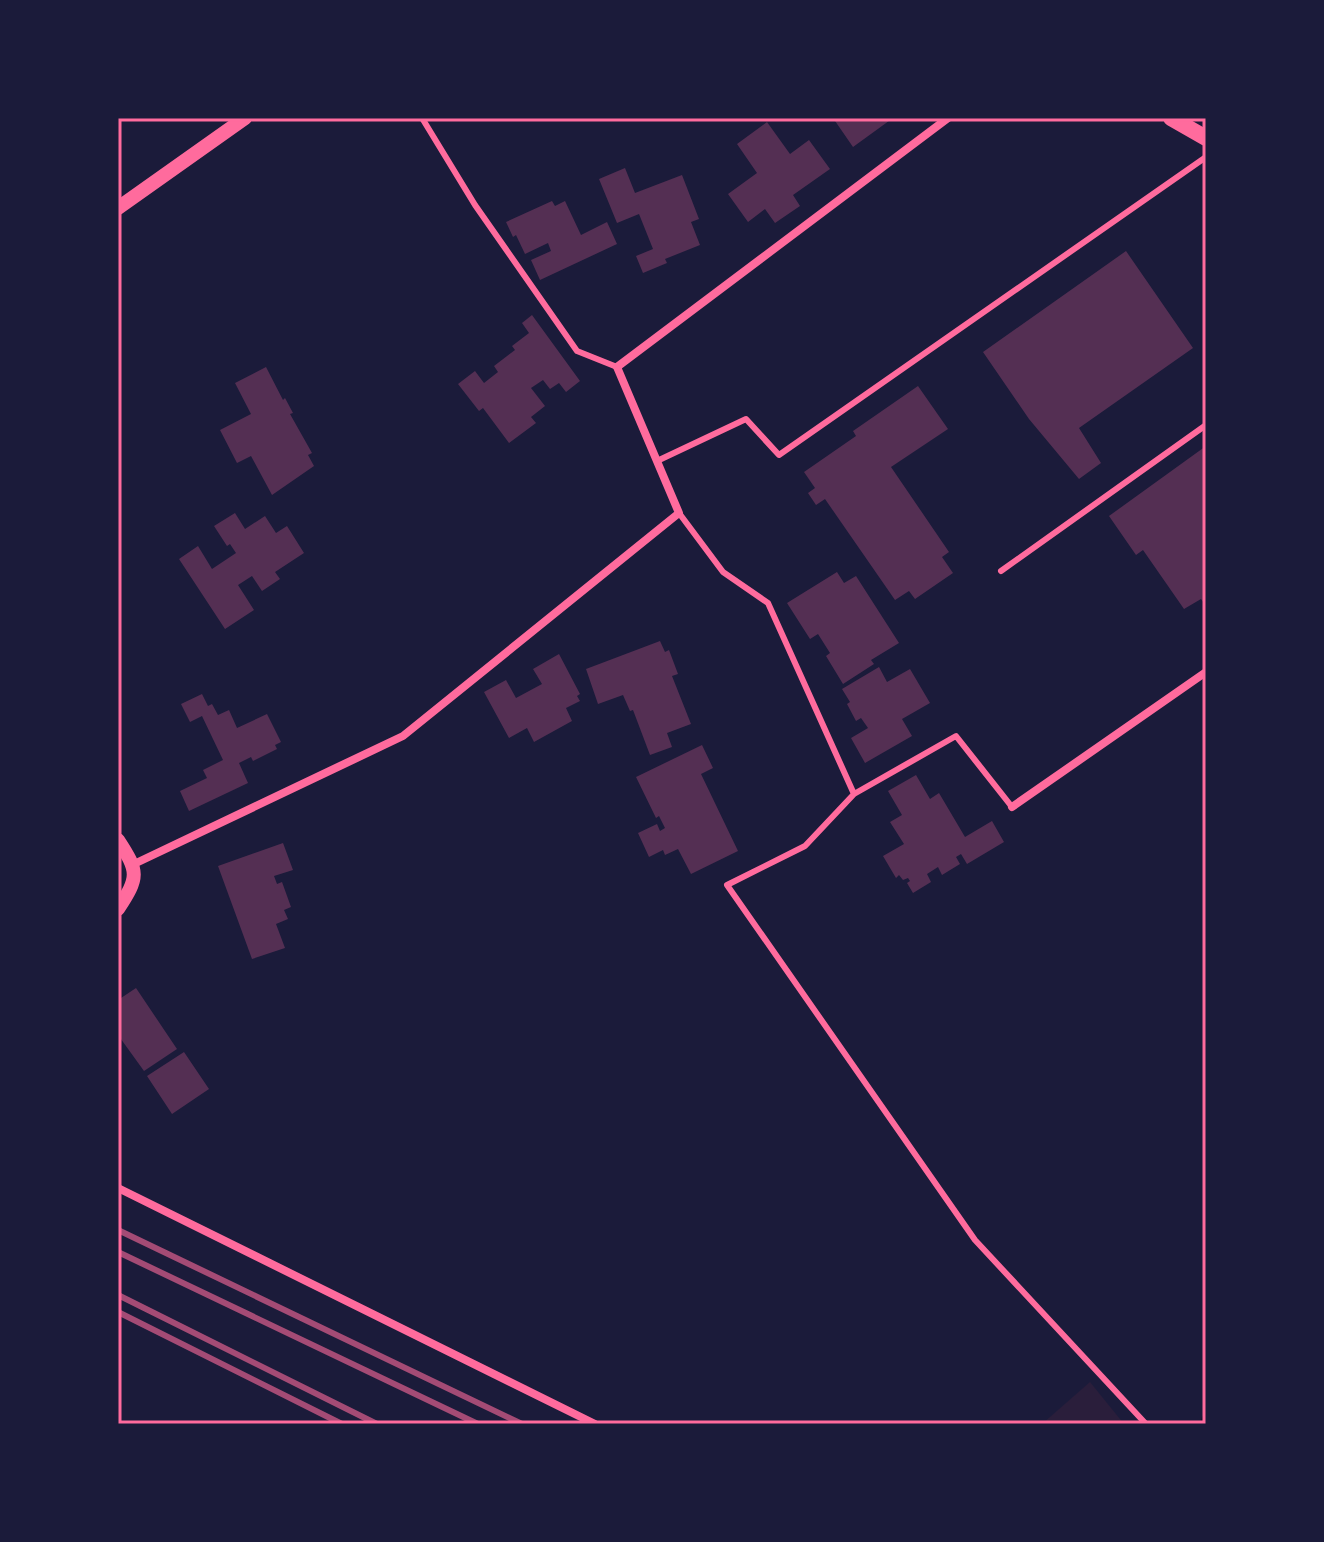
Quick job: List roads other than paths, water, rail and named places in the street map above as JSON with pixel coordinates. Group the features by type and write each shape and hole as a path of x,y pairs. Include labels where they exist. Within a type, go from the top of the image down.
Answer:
{"main road":[{"path":"1171,118 1206,138"}],"street":[{"path":"118,208 245,118"},
{"path":"134,864 403,736 679,513 617,367 948,118"},
{"path":"1012,807 1206,672"},
{"path":"118,840 134,864 133,887 118,909"},
{"path":"118,1188 595,1424"}],"lane":[{"path":"422,118 475,205 577,351 617,367"},
{"path":"657,461 746,419 779,455 1206,157"},
{"path":"1001,571 1206,425"},
{"path":"679,513 723,572 768,603 854,794"},
{"path":"1012,807 956,736 854,794 805,846 727,885 975,1240 1146,1424"}],"waterway":[{"path":"1205,1424 1206,1419"}],"railway":[{"path":"118,1230 522,1424"},
{"path":"118,1252 478,1424"},
{"path":"118,1295 377,1424"},
{"path":"118,1312 342,1424"}]}
